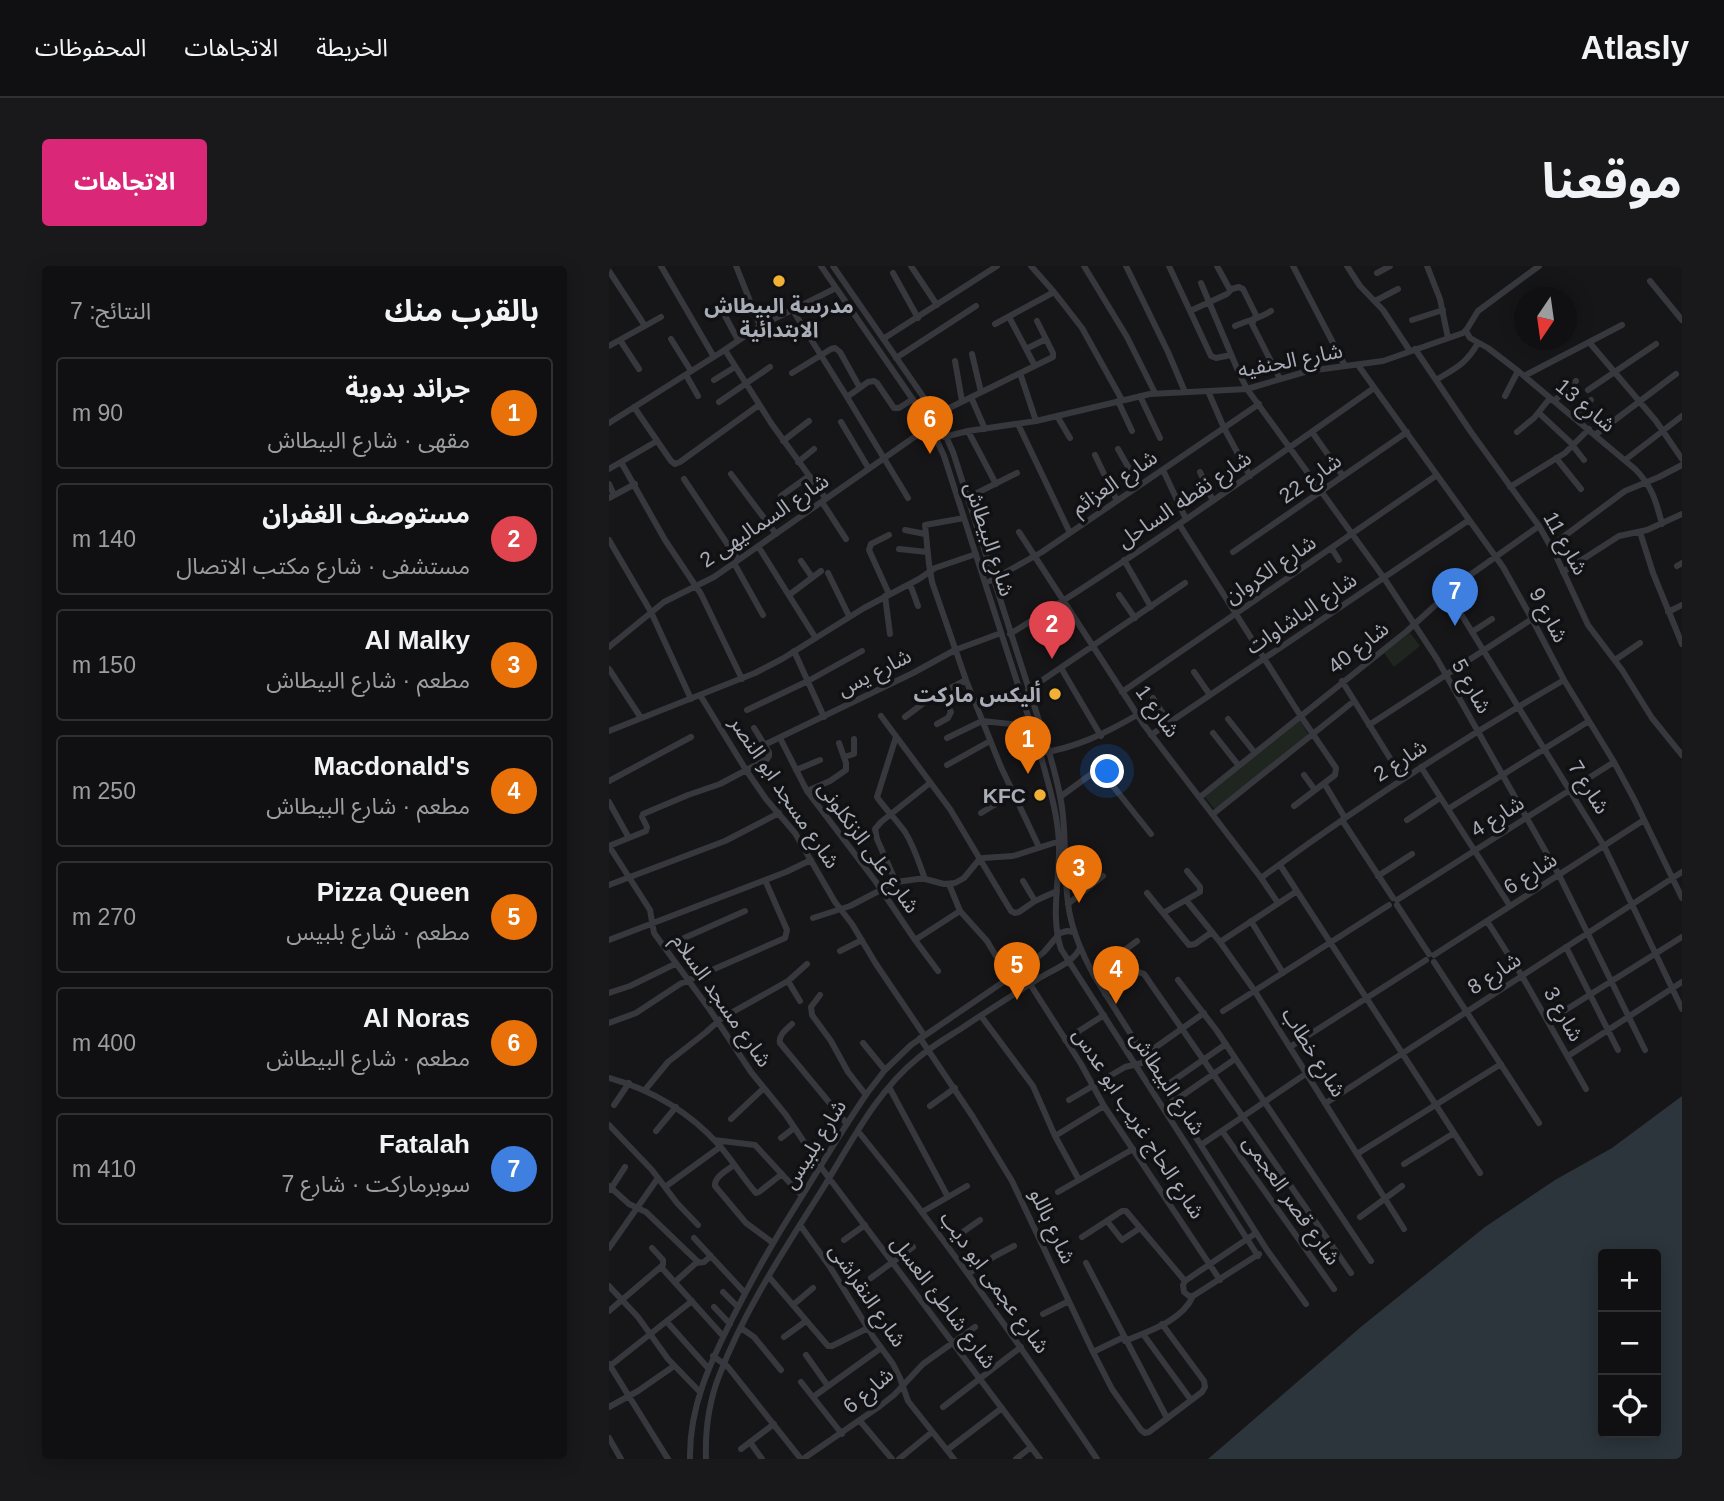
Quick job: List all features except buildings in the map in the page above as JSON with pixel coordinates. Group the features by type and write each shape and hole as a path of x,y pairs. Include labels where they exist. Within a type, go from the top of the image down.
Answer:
{"street":[{"path":"661,266 714,357"},
{"path":"736,266 760,326"},
{"name":"شارع البيطاش","path":"821,266 913,399 944,456 1052,797 1062,840 1056,919 1061,949 1258,1256"},
{"name":"شارع البيطاش","path":"833,266 946,436 1049,752 1060,797 1068,904 1080,948 1105,994 1256,1233 1306,1304"},
{"path":"911,266 937,305"},
{"path":"870,338 881,336 918,318 997,266"},
{"path":"1031,266 1094,346 1132,431"},
{"path":"1084,266 1127,337 1155,393"},
{"path":"1126,266 1185,392"},
{"path":"1169,266 1212,356 1216,358 1231,355"},
{"path":"1217,266 1228,287 1232,289"},
{"path":"1293,266 1345,366"},
{"name":"شارع 11","path":"1347,266 1436,380 1539,526 1588,625 1615,660 1652,718 1682,755"},
{"path":"1377,273 1390,266"},
{"path":"1427,266 1443,310 1448,338"},
{"path":"1466,331 1478,311 1539,266"},
{"path":"609,271 645,326"},
{"path":"893,273 918,318"},
{"path":"1650,281 1682,320"},
{"name":"شارع 5","path":"1201,283 1248,388 1384,578 1446,675 1559,875 1645,1050"},
{"path":"610,420 689,373 760,326 836,288"},
{"path":"1190,311 1227,294 1232,289 1243,289 1255,314 1252,324 1280,379"},
{"path":"1375,301 1398,289"},
{"path":"995,324 1054,292"},
{"path":"896,358 976,306"},
{"path":"792,309 908,499"},
{"path":"1412,320 1443,310"},
{"path":"1235,326 1271,311"},
{"path":"724,314 738,340"},
{"path":"609,346 661,317"},
{"path":"1009,317 1035,366 1054,356 1037,321"},
{"path":"1505,396 1521,374 1622,325"},
{"name":"شارع الحنفيه","path":"937,439 968,431 1036,421 1155,393 1248,388 1308,371 1383,361 1466,331"},
{"name":"شارع 13","path":"1466,331 1471,338 1521,374 1625,460 1647,482 1662,524"},
{"path":"671,339 698,396"},
{"path":"1026,349 1046,339"},
{"path":"620,340 639,369"},
{"path":"1589,342 1663,431 1682,459"},
{"path":"1436,380 1464,363 1478,343"},
{"path":"1588,390 1656,344"},
{"path":"792,373 832,348 838,349 860,387"},
{"path":"725,350 745,384 809,476 846,539"},
{"path":"972,354 981,392"},
{"path":"955,361 963,401"},
{"name":"شارع 9","path":"1357,365 1496,555 1563,680 1614,762 1682,898"},
{"name":"شارع السماليهى 2","path":"609,646 670,598 714,577 930,426 936,418 963,401 1035,366"},
{"path":"715,380 735,367"},
{"path":"719,402 770,367"},
{"path":"1020,373 1036,421"},
{"path":"1595,435 1676,374"},
{"path":"1517,432 1576,380"},
{"path":"847,397 870,381 876,382 896,409 913,399"},
{"name":"شارع نقطه الساحل","path":"1010,634 1179,524 1374,388"},
{"path":"1208,391 1224,428 1250,475"},
{"path":"1140,396 1160,438"},
{"path":"971,397 985,429"},
{"path":"1574,417 1591,400"},
{"name":"شارع العزائم","path":"985,584 1035,557 1259,404"},
{"path":"634,407 672,462 677,464 759,405"},
{"path":"1539,413 1584,460"},
{"path":"1057,416 1070,438"},
{"path":"1625,460 1682,416"},
{"path":"783,441 809,421"},
{"path":"841,422 869,469"},
{"path":"1018,424 1070,533"},
{"path":"1510,487 1573,446 1589,429"},
{"path":"968,431 996,484"},
{"path":"1312,432 1343,476"},
{"name":"شارع 22","path":"1233,552 1407,432"},
{"path":"609,469 657,441"},
{"path":"798,462 814,449"},
{"path":"1118,449 1139,486"},
{"path":"1095,456 1117,501"},
{"path":"1556,458 1581,489"},
{"path":"621,462 665,540 696,586 741,678"},
{"path":"1551,546 1625,491 1682,465"},
{"path":"1163,470 1186,519"},
{"path":"1200,472 1213,501"},
{"path":"967,498 1017,473"},
{"path":"731,474 776,534"},
{"name":"شارع الكروان","path":"1122,692 1437,475"},
{"path":"781,496 809,476"},
{"path":"684,479 736,561 763,615"},
{"path":"609,484 612,496 635,484"},
{"path":"1563,572 1619,536 1640,532 1682,514"},
{"path":"964,518 926,524 924,527 930,571 955,650 982,721 1039,847"},
{"name":"شارع الباشاوات","path":"1151,734 1469,520"},
{"path":"1179,524 1336,768 1335,775 1294,806"},
{"name":"شارع 40","path":"1200,797 1415,624 1463,580 1539,526"},
{"path":"905,530 925,534"},
{"name":"شارع 1","path":"1019,532 1137,715 1278,903"},
{"path":"1640,532 1653,573 1682,644"},
{"path":"889,535 870,544 869,550 887,595 890,634"},
{"path":"609,540 651,612 691,699"},
{"path":"758,546 815,637"},
{"path":"899,549 927,552"},
{"path":"1332,549 1339,560"},
{"path":"609,731 769,666 930,571 976,554"},
{"path":"1124,560 1151,607"},
{"path":"801,561 812,577"},
{"path":"789,595 812,577 824,572 849,617"},
{"path":"1028,690 1185,583"},
{"path":"910,584 918,606"},
{"name":"شارع 7","path":"1448,593 1604,846 1682,1009"},
{"path":"1119,595 1135,618"},
{"path":"1668,612 1682,605"},
{"path":"1472,632 1492,619"},
{"path":"1369,725 1532,619"},
{"name":"شارع يس","path":"764,745 955,650 1001,633"},
{"path":"1615,660 1640,643"},
{"path":"747,710 808,681 862,650"},
{"path":"794,651 824,717"},
{"path":"1061,668 1101,736"},
{"path":"609,669 641,718"},
{"path":"1193,672 1210,695"},
{"path":"905,717 920,704 966,680"},
{"name":"شارع 2","path":"1261,878 1420,767 1563,680"},
{"path":"1342,681 1403,779"},
{"path":"937,724 948,718 951,712 941,692"},
{"name":"شارع مسجد ابو النصر","path":"700,695 746,770 795,833 840,909"},
{"path":"1153,698 1169,723"},
{"name":"شارع 40","path":"1213,814 1354,701"},
{"path":"1039,753 1101,736 1137,715"},
{"path":"881,716 950,809 1011,911 1017,912 1057,891"},
{"path":"1228,719 1255,753"},
{"path":"947,738 982,721 1031,726"},
{"path":"1448,809 1589,722"},
{"path":"754,728 769,754"},
{"path":"1213,733 1238,766"},
{"path":"609,781 691,737"},
{"path":"896,737 876,795 911,842 925,879"},
{"name":"شارع على الزنكلونى","path":"780,738 807,791 881,889 938,971"},
{"path":"844,757 854,754 854,739"},
{"path":"947,765 990,741"},
{"path":"807,791 823,785 843,772 847,766 839,743"},
{"path":"609,846 646,831 643,814 712,788 785,747"},
{"path":"796,770 820,760"},
{"name":"شارع 4","path":"1223,1011 1614,762"},
{"path":"1420,767 1510,906"},
{"path":"1060,797 1094,772 1101,771 1151,834"},
{"path":"1304,775 1315,790"},
{"path":"896,882 875,834 877,825 930,783"},
{"path":"1324,783 1394,902 1539,1123"},
{"path":"981,813 1014,793"},
{"path":"1406,820 1440,797"},
{"path":"609,802 629,838"},
{"path":"609,885 725,841 779,814"},
{"name":"شارع 6","path":"1290,1047 1644,820"},
{"path":"813,918 855,903 896,882 925,879 955,883 980,859 1013,856 1062,840"},
{"name":"شارع مسجد السلام","path":"609,846 649,910 654,933 820,1166"},
{"path":"1378,876 1412,854"},
{"path":"609,940 811,860"},
{"path":"1280,864 1480,1173"},
{"path":"1163,913 1201,890 1187,871"},
{"name":"شارع 8","path":"1325,1104 1682,872"},
{"path":"1068,904 1103,876"},
{"path":"609,1023 636,1013 676,986 785,938 786,930 765,880"},
{"path":"1023,881 1035,901"},
{"path":"949,884 960,911 987,941 1009,978"},
{"path":"1220,942 1297,891"},
{"path":"1147,893 1189,945 1212,932"},
{"name":"شارع خطاب","path":"1186,900 1254,990 1404,1229"},
{"name":"شارع باللو","path":"840,909 852,924 1012,1181 1112,1388 1145,1433 1167,1418"},
{"path":"664,947 745,911"},
{"path":"915,940 960,911"},
{"path":"1251,921 1283,973"},
{"name":"شارع 3","path":"1487,921 1587,1089"},
{"path":"1057,935 1067,931 1074,932"},
{"name":"شارع بلبيس","path":"690,1459 692,1424 713,1356 773,1242 866,1095 902,1052 1037,959 1057,935"},
{"path":"1548,1021 1682,937"},
{"path":"841,951 862,940"},
{"path":"1093,974 1137,941"},
{"path":"1566,947 1618,1049"},
{"name":"شارع بلبيس","path":"706,1459 708,1414 724,1363 741,1328 800,1225 858,1131 889,1087 907,1067 928,1050 1074,958 1080,948"},
{"path":"609,993 675,964"},
{"path":"645,1090 668,1062 727,1014 787,981 807,964"},
{"path":"1105,994 1142,972 1352,1273"},
{"path":"1178,980 1226,1044 1371,1261"},
{"path":"787,981 800,1001"},
{"path":"1568,1056 1682,982"},
{"name":"شارع الحاج غريب ابو عدس","path":"1030,984 1104,1106 1220,1280"},
{"path":"820,995 811,1007 812,1015 866,1095"},
{"path":"1069,1100 1125,1067 1142,1063 1156,1047 1204,1013"},
{"path":"1065,1040 1104,1015"},
{"path":"981,1016 1033,1086 1055,1136 1079,1180"},
{"path":"792,1024 781,1035 780,1043 847,1124"},
{"path":"863,1044 885,1070"},
{"path":"1164,1087 1226,1044"},
{"path":"1174,1102 1235,1059"},
{"path":"1357,1154 1501,1064"},
{"path":"1201,1145 1307,1073"},
{"path":"609,1077 645,1090 676,1107 714,1140 755,1193 782,1174"},
{"path":"614,1105 629,1083"},
{"path":"889,1087 948,1197"},
{"path":"731,1119 764,1088"},
{"path":"930,1106 955,1088"},
{"path":"1055,1136 1104,1106"},
{"path":"656,1131 676,1107"},
{"path":"609,1125 698,1225"},
{"path":"781,1138 794,1128"},
{"name":"شارع عجمى ابو ديب","path":"858,1131 968,1274 1097,1459"},
{"name":"شارع قصر العجمى","path":"1222,1131 1334,1289"},
{"path":"1404,1164 1454,1133"},
{"path":"714,1140 755,1145 802,1196"},
{"path":"665,1187 720,1147"},
{"path":"1058,1192 1133,1149"},
{"path":"734,1165 716,1179 715,1186 745,1223 773,1242"},
{"name":"شارع شاطئ العسل","path":"820,1166 1040,1459"},
{"path":"625,1167 610,1189 646,1212 698,1262"},
{"path":"609,1248 658,1178"},
{"path":"922,1212 967,1186"},
{"path":"1360,1217 1402,1186"},
{"path":"1082,1237 1124,1211 1185,1282"},
{"path":"946,1244 980,1220"},
{"path":"1107,1221 1122,1240 1140,1228"},
{"name":"شارع النقراشى","path":"800,1225 897,1371 908,1401 954,1459"},
{"path":"844,1240 865,1225"},
{"path":"1193,1296 1184,1292 1185,1282 1256,1233"},
{"path":"694,1238 745,1293"},
{"path":"968,1274 1014,1246"},
{"path":"871,1278 913,1247"},
{"path":"609,1311 661,1266 663,1260 652,1248"},
{"path":"1093,1352 1143,1334 1162,1324 1185,1309 1193,1296 1267,1250"},
{"path":"675,1282 698,1262 704,1262 711,1256"},
{"path":"1086,1263 1167,1418 1202,1392 1205,1384 1162,1324"},
{"path":"661,1266 723,1336"},
{"path":"769,1276 826,1345 830,1347 868,1328"},
{"path":"609,1286 651,1334 674,1366 700,1392"},
{"path":"793,1305 813,1288"},
{"path":"723,1292 738,1307"},
{"path":"668,1459 610,1365 692,1301"},
{"path":"1042,1314 1069,1301"},
{"path":"714,1307 730,1324"},
{"path":"667,1321 708,1368"},
{"path":"784,1337 806,1321"},
{"name":"شارع 6","path":"802,1459 888,1400 923,1364 975,1327"},
{"path":"741,1328 754,1338 781,1370"},
{"path":"1143,1334 1191,1400"},
{"path":"943,1407 1021,1347"},
{"path":"813,1397 881,1348"},
{"path":"806,1355 828,1386"},
{"path":"713,1356 724,1363 802,1459"},
{"path":"609,1407 629,1397 674,1366"},
{"path":"801,1382 842,1434"},
{"path":"947,1450 1002,1408"},
{"path":"860,1420 892,1459"},
{"path":"741,1449 774,1424"},
{"path":"899,1459 932,1432"},
{"path":"609,1438 621,1459"},
{"path":"750,1442 762,1459"},
{"path":"1016,1459 1031,1447"}],"shaded area":[{"path":"1410,633 1420,646 1394,667 1384,653"},
{"path":"1299,719 1308,734 1215,810 1204,796"},
{"path":"1682,1096 1682,1459 1208,1459 1362,1326 1485,1227 1555,1180 1612,1148"}],"place":[{"name":"مدرسة البيطاش الابتدائية","path":"779,281"},
{"name":"Al Noras","path":"930,454"},
{"name":"Fatalah","path":"1455,626"},
{"name":"مستوصف الغفران","path":"1052,659"},
{"name":"أليكس ماركت","path":"1055,694"},
{"name":"جراند بدوية","path":"1028,774"},
{"name":"KFC","path":"1040,795"},
{"name":"Al Malky","path":"1079,903"},
{"name":"Pizza Queen","path":"1017,1000"},
{"name":"Macdonald's","path":"1116,1004"}]}
